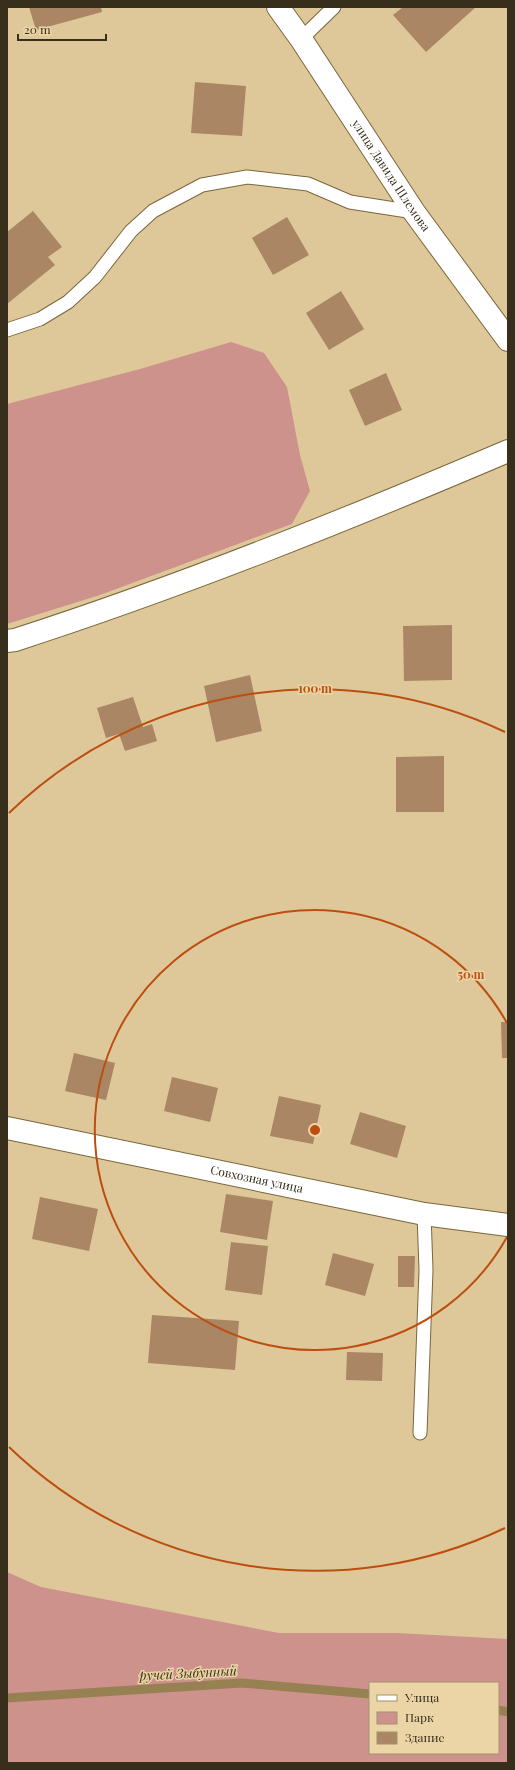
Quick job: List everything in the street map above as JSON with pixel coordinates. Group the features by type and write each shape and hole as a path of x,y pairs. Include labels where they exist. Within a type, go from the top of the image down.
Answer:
{"street":[{"name":"улица Давида Шлемова","path":"278,7 301,39 414,212 508,340"},
{"path":"7,641 15,640 107,610 248,558 388,502 508,451"},
{"name":"Совхозная улица","path":"7,1128 424,1214 508,1225"}],"lane":[{"path":"301,39 334,7"},
{"path":"7,330 40,318 68,302 95,277 131,231 153,211 202,185 247,177 308,184 350,202 414,212"},
{"path":"420,1433 426,1270 424,1214"}],"green space":[{"path":"231,342 264,353 287,387 300,455 310,491 292,524 100,595 7,624 7,404 140,369"},
{"path":"7,1572 41,1587 279,1633 397,1633 508,1639 508,1763 7,1763"}],"building":[{"path":"29,7 101,7 102,12 36,30"},
{"path":"403,7 476,7 426,52 393,15"},
{"path":"195,82 246,86 242,136 191,133"},
{"path":"33,211 62,247 48,257 55,265 7,304 7,232"},
{"path":"287,217 309,255 273,275 252,238"},
{"path":"341,291 364,329 329,350 306,313"},
{"path":"386,373 402,410 365,426 349,390"},
{"path":"452,625 452,680 404,681 403,626"},
{"path":"250,675 262,731 216,742 204,686"},
{"path":"133,697 143,727 152,724 157,741 125,751 119,734 106,738 97,708"},
{"path":"444,756 444,812 396,812 396,757"},
{"path":"501,1022 508,1022 508,1058 502,1058"},
{"path":"74,1053 115,1063 106,1100 65,1091"},
{"path":"172,1077 218,1088 210,1122 164,1111"},
{"path":"279,1096 321,1105 313,1144 270,1136"},
{"path":"360,1112 406,1126 397,1158 350,1144"},
{"path":"226,1194 273,1201 267,1240 220,1232"},
{"path":"40,1197 98,1209 89,1251 32,1239"},
{"path":"231,1242 268,1246 262,1295 225,1290"},
{"path":"333,1253 374,1264 365,1296 325,1285"},
{"path":"398,1256 415,1256 414,1287 398,1287"},
{"path":"152,1315 239,1321 235,1370 148,1363"},
{"path":"347,1352 383,1353 382,1381 346,1380"}],"waterway":[{"name":"ручей Зыбунный","path":"7,1698 242,1683 369,1694"},
{"name":"ручей Зыбунный","path":"499,1710 508,1712"}]}
